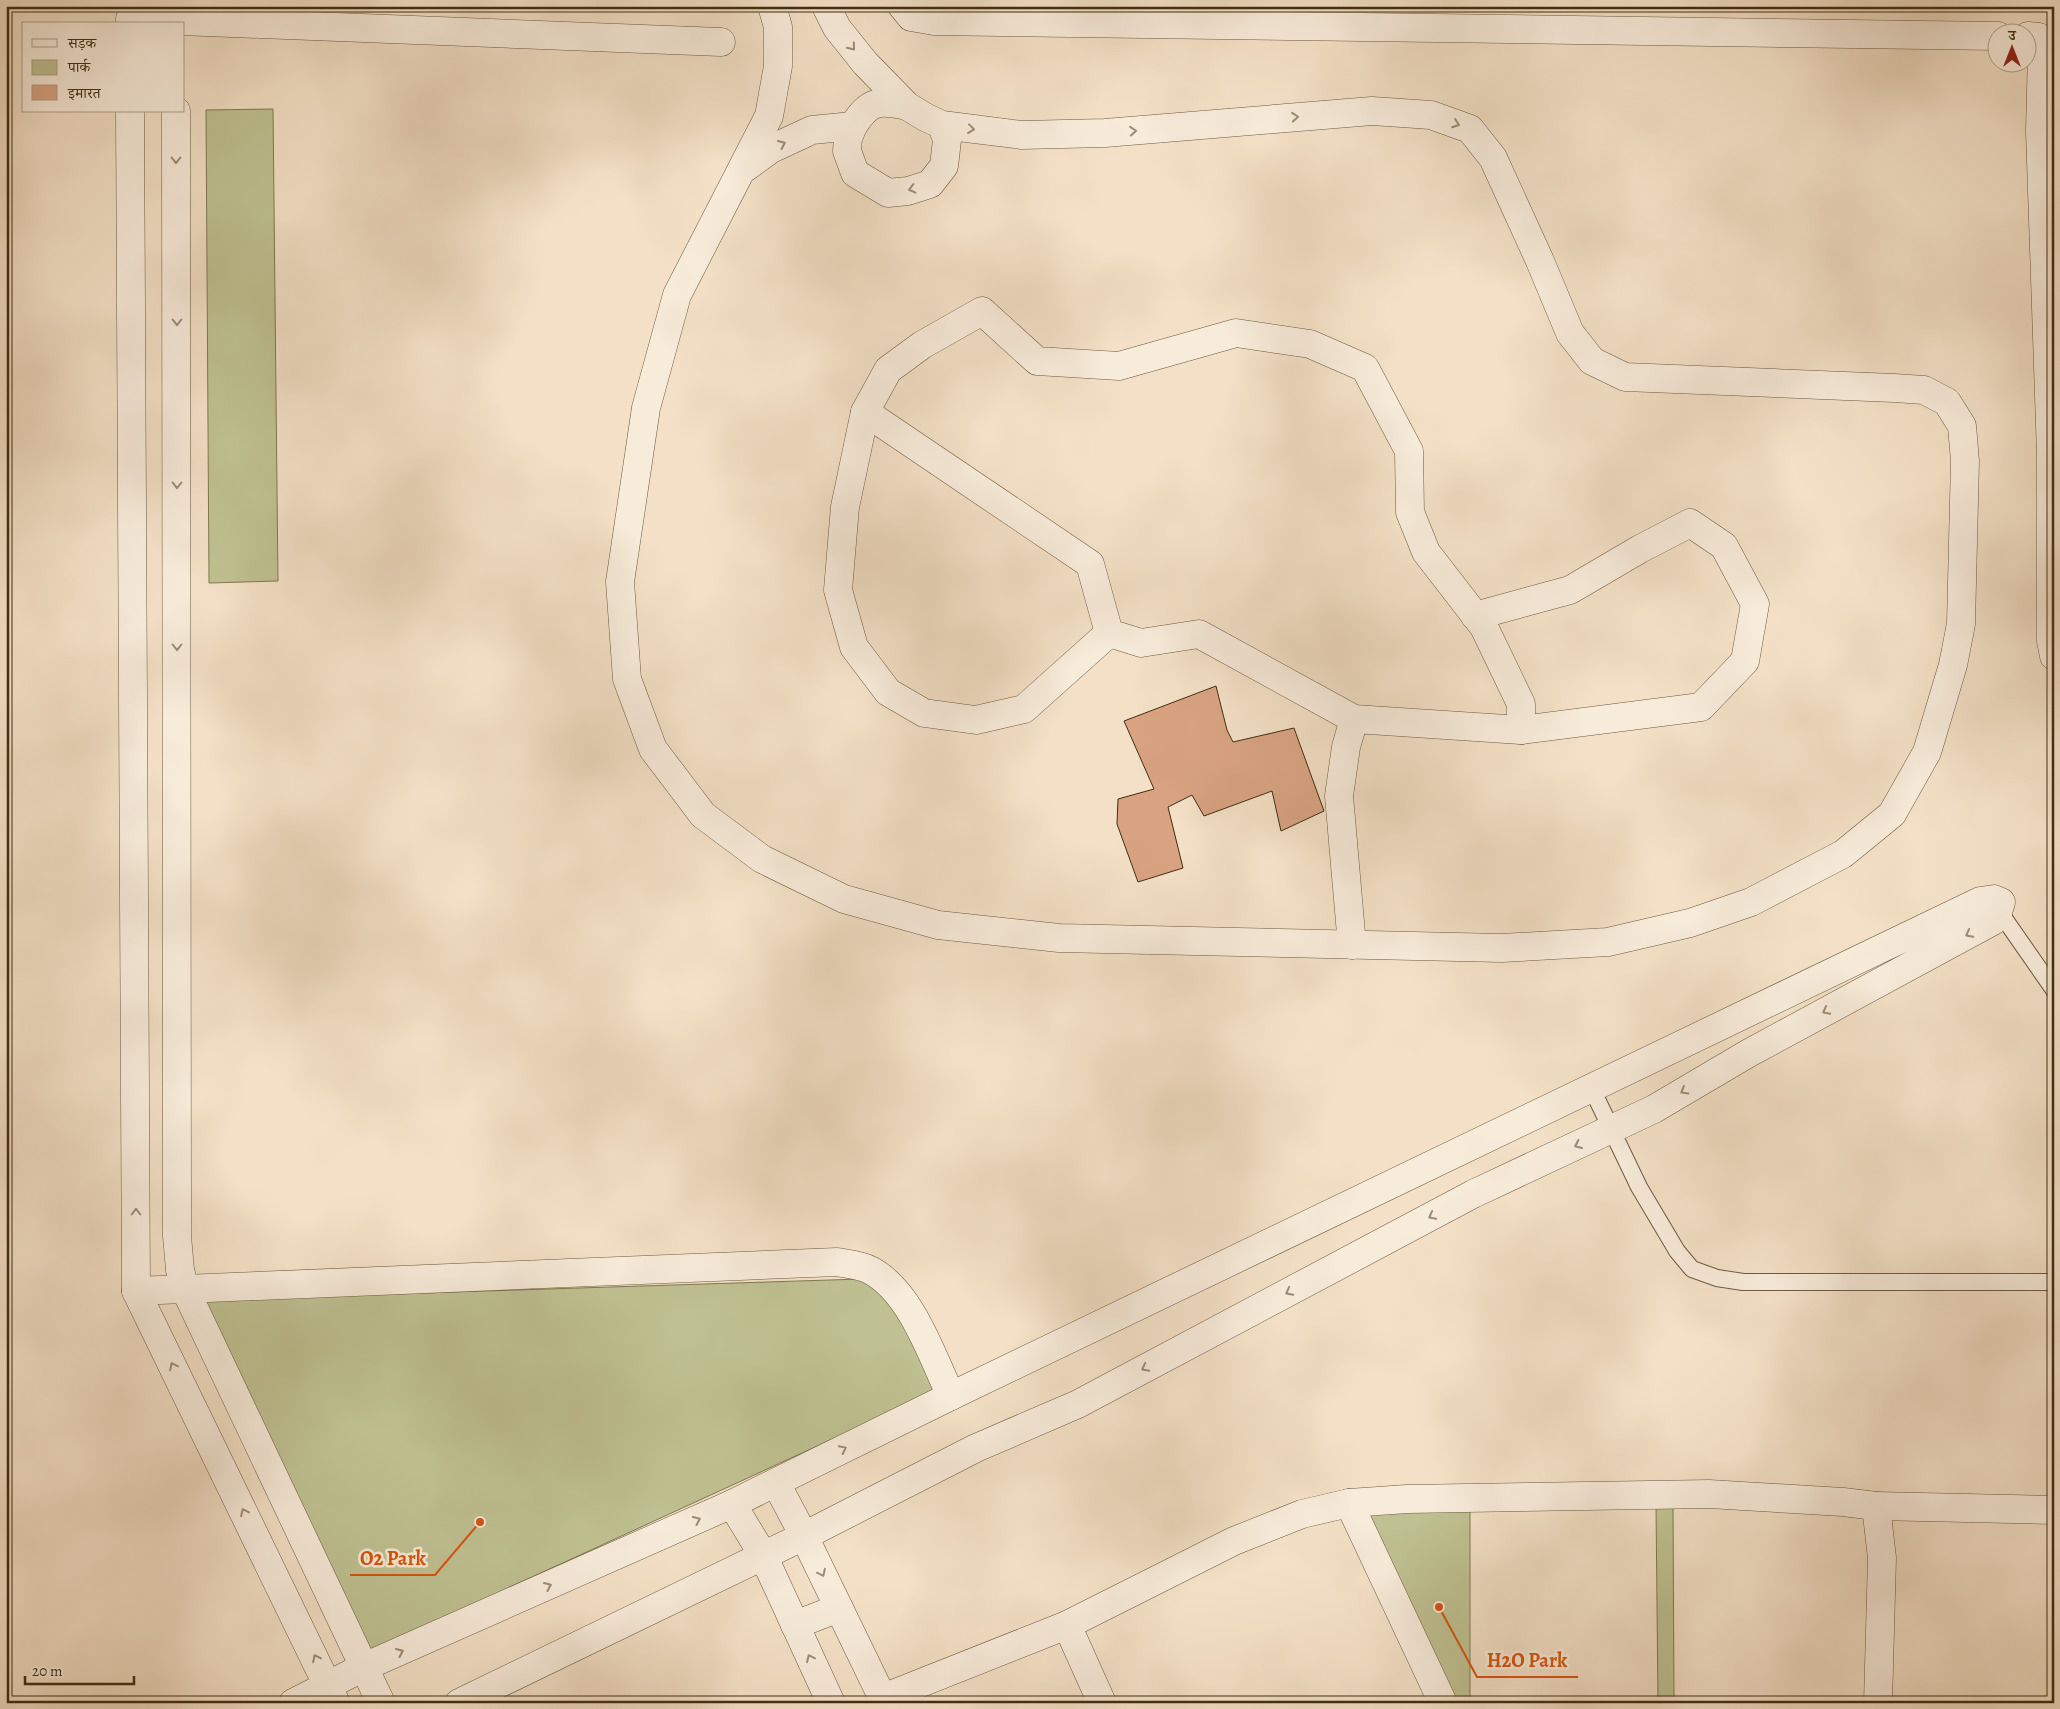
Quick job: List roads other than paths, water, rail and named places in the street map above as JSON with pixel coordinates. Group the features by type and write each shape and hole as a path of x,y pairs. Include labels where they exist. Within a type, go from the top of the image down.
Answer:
{"street":[{"path":"772,6 778,28 778,66 769,116 677,295 646,408 620,582 627,680 653,749 703,815 762,859 844,899 938,925 1059,938 1502,948 1608,942 1690,924 1751,902 1843,854 1892,814 1927,752 1953,665 1961,624 1965,461 1962,426 1946,402 1924,390 1625,377 1592,361 1570,333 1540,260 1493,158 1470,129 1431,115 1372,111 1096,134 1022,135 942,125 924,117 907,106 865,63 842,35 826,6"},
{"path":"902,6 911,17 934,21 1988,36"},
{"path":"129,16 720,42"},
{"path":"2038,37 2042,52 2040,131 2052,454 2052,641 2054,656"},
{"path":"907,106 884,101 864,109 848,138 847,151 855,173 888,193 908,191 930,184 944,166 947,140 942,125"},
{"path":"130,112 136,1291 332,1694"},
{"path":"176,112 177,1236 180,1270 185,1289 381,1703"},
{"path":"741,170 771,149 812,130 853,126"},
{"path":"1109,633 1024,708 976,720 924,713 888,692 854,647 838,590 845,507 865,412 888,370 922,345 982,311 1038,361 1119,366 1236,333 1310,344 1365,368 1409,451 1410,512 1426,552 1484,627 1522,704 1522,730"},
{"path":"865,412 1090,564 1109,633"},
{"path":"1109,633 1141,643 1199,634 1354,720 1522,730 1701,707 1745,661 1755,604 1724,546 1690,523 1640,549 1570,590 1475,616"},
{"path":"1352,945 1339,796 1346,747 1354,720"},
{"path":"293,1703 332,1694 364,1668 732,1504 951,1396 1980,901 1994,899 2001,902 1999,911 1993,921 1749,1053 1654,1109 1473,1194 1078,1404 976,1448 804,1536 459,1703"},
{"path":"136,1291 837,1262 869,1268 889,1282 908,1305 951,1396"},
{"path":"776,1483 884,1700 1067,1625 1234,1541 1302,1514 1348,1503 1407,1499 1709,1494 1843,1502 1876,1506 2054,1510"},
{"path":"1348,1503 1443,1703"},
{"path":"732,1504 763,1555 830,1703"},
{"path":"1876,1506 1882,1558 1878,1703"},
{"path":"795,1625 839,1608"},
{"path":"1067,1625 1102,1703"}],"lane":[{"path":"1999,911 2054,990"},
{"path":"1592,1089 1639,1187 1677,1251 1692,1269 1717,1278 1742,1282 2054,1282"}],"place":[{"name":"O2 Park","path":"480,1522"},
{"name":"H2O Park","path":"1439,1607"}]}
